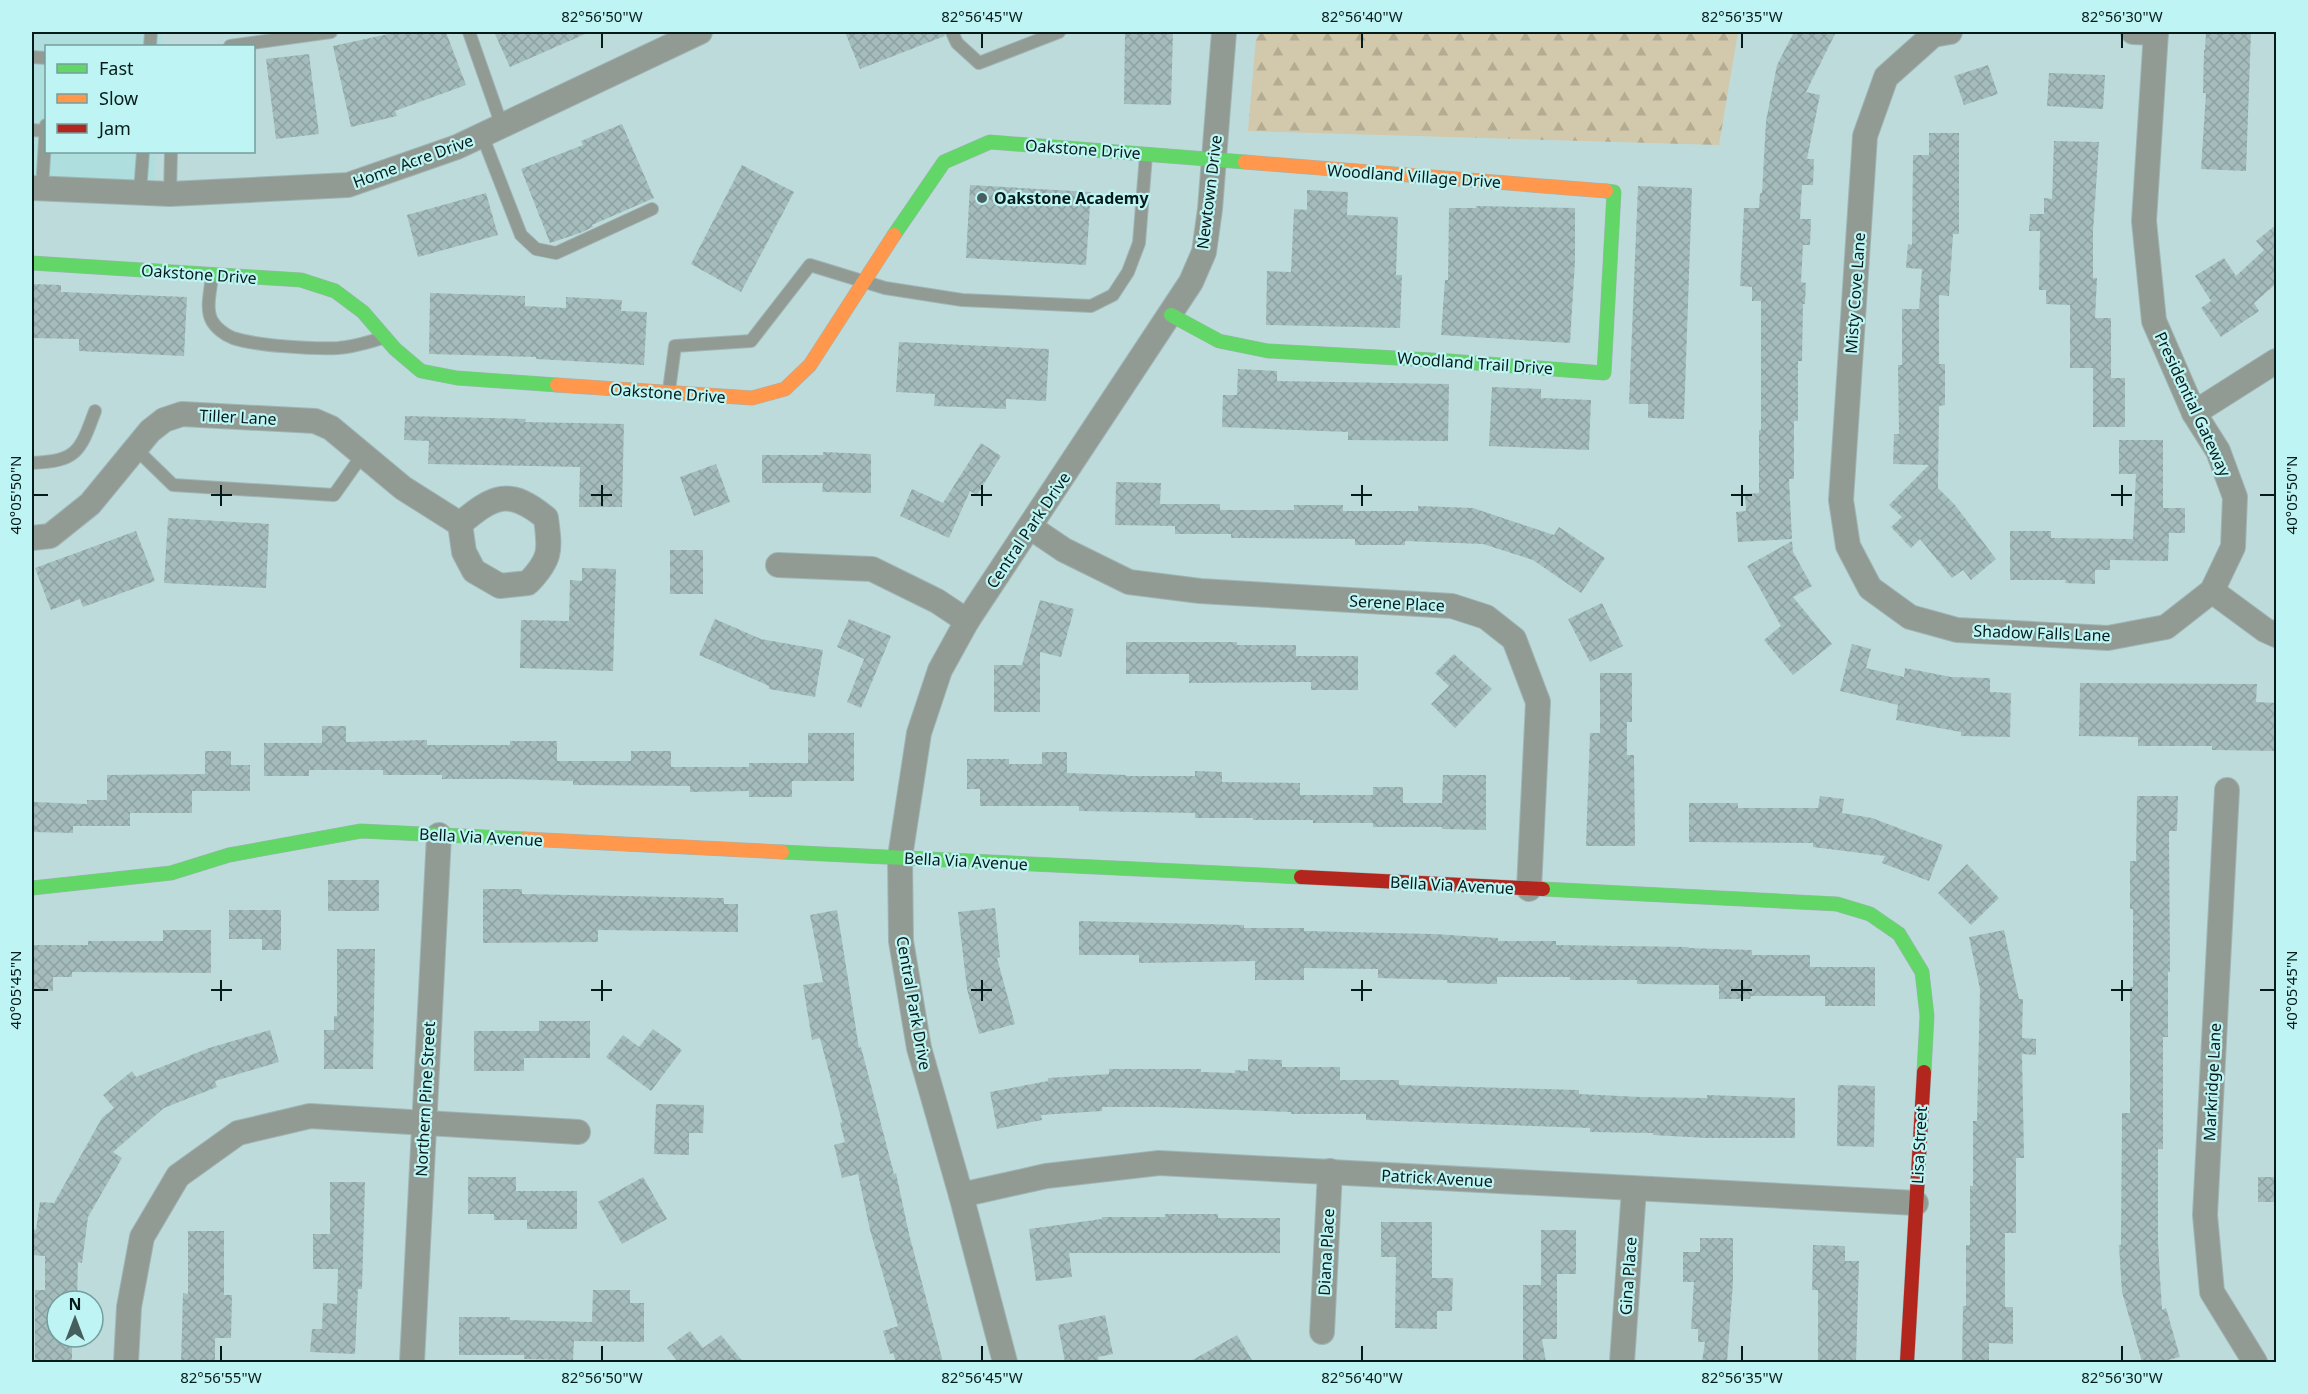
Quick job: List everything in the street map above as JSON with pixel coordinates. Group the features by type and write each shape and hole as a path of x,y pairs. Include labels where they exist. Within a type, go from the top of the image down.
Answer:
{"street":[{"name":"Home Acre Drive","path":"37,188 170,194 348,185 457,147 700,32"},
{"name":"Newtown Drive","path":"1134,371 1191,282 1204,252 1210,209 1224,32"},
{"name":"Misty Cove Lane","path":"1870,588 1848,546 1841,500 1865,136 1886,76 1933,35 1950,32"},
{"name":"Presidential Gateway","path":"2148,32 2144,221 2154,321 2194,413 2218,451 2235,497 2233,547 2212,591"},
{"name":"Oakstone Drive","path":"32,263 301,280 335,291 363,312 395,350 421,370 457,378 752,398 785,389 810,365 927,184 944,162 990,142 1214,159"},
{"name":"Woodland Village Drive","path":"1214,159 1614,192"},
{"name":"Woodland Trail Drive","path":"1171,315 1219,341 1268,351 1450,361 1604,373 1614,192"},
{"path":"2194,413 2277,361"},
{"name":"Central Park Drive","path":"1005,1362 919,1048 901,941 900,857 918,733 940,670 968,621 1134,371"},
{"name":"Tiller Lane","path":"32,538 50,536 90,504 150,431 164,420 182,414 315,421 332,428 403,488 460,524"},
{"name":"Serene Place","path":"1030,527 1064,550 1129,582 1200,591 1452,606 1486,617 1514,639 1538,702 1529,889"},
{"path":"778,565 872,569 937,601 968,621"},
{"name":"Shadow Falls Lane","path":"1870,588 1910,617 1957,630 2108,638 2166,627 2212,591"},
{"path":"2212,591 2265,630 2277,635"},
{"name":"Markridge Lane","path":"2227,790 2205,1215 2212,1292 2255,1362"},
{"name":"Bella Via Avenue","path":"32,888 171,873 229,855 361,831 1837,904 1870,914 1899,934"},
{"name":"Northern Pine Street","path":"412,1362 439,835"},
{"name":"Lisa Street","path":"1899,934 1922,972 1927,1016 1907,1362"},
{"path":"126,1362 129,1307 142,1237 178,1176 238,1133 310,1116 578,1132"},
{"name":"Patrick Avenue","path":"961,1196 1046,1176 1158,1163 1916,1203"},
{"name":"Diana Place","path":"1322,1332 1330,1171"},
{"name":"Gina Place","path":"1622,1362 1634,1189"},
{"path":"2263,1362 2277,1357"}],"lane":[{"path":"237,45 331,32"},
{"path":"469,32 492,130 521,236 536,249 556,253 652,209"},
{"path":"952,32 957,43 979,63 1059,32"},
{"path":"37,188 45,137"},
{"path":"140,192 143,153"},
{"path":"170,194 171,153"},
{"path":"668,393 675,346 751,341 810,265 885,288 962,300 1091,306 1113,295 1128,272 1139,243 1146,153"},
{"path":"212,274 209,310 212,321 232,338 278,345 338,348 361,345 385,337"},
{"path":"32,463 56,462 74,453 86,436 95,411"},
{"path":"136,448 173,485 334,495 363,454"}],"shaded area":[{"path":"32,32 162,32 161,45 45,45 45,153 156,153 154,192 32,183"}],"green space":[{"path":"1260,32 1738,32 1719,145 1248,131 1256,38"}],"building":[{"path":"398,32 446,32 466,85 395,111 397,116 351,127 333,46"},
{"path":"494,32 590,32 510,67"},
{"path":"845,32 944,32 945,36 860,69"},
{"path":"1125,32 1173,32 1171,105 1124,104"},
{"path":"1794,32 1836,32 1806,92 1820,95 1807,159 1814,159 1813,185 1802,185 1800,219 1811,219 1810,245 1803,245 1801,282 1806,283 1805,304 1803,304 1802,361 1798,361 1798,421 1794,421 1794,479 1789,479 1792,539 1738,542 1736,512 1746,511 1745,494 1759,493 1759,430 1761,430 1761,301 1752,301 1752,287 1740,286 1744,208 1759,208 1766,121 1777,65"},
{"path":"2206,32 2251,32 2246,171 2201,169 2206,93 2203,93"},
{"path":"309,54 319,134 276,139 266,59"},
{"path":"1988,65 1998,94 1964,105 1954,76"},
{"path":"2049,73 2105,75 2103,109 2047,106"},
{"path":"622,124 654,198 592,225 593,227 580,233 550,243 521,169 583,145 581,141"},
{"path":"1929,133 1959,133 1959,234 1953,234 1949,296 1939,295 1939,364 1945,364 1945,405 1939,406 1938,488 1955,505 1996,559 1971,580 1963,570 1952,578 1920,539 1911,548 1891,527 1902,517 1889,505 1929,465 1893,464 1894,434 1899,434 1898,365 1902,365 1902,309 1919,309 1922,269 1906,268 1908,244 1912,245 1913,155 1929,155"},
{"path":"2054,141 2099,142 2093,232 2093,278 2097,278 2095,318 2111,318 2111,378 2125,378 2125,427 2093,427 2093,368 2070,368 2070,305 2046,304 2046,290 2039,290 2040,231 2029,231 2030,214 2044,214 2044,198 2052,199"},
{"path":"742,165 794,192 741,292 691,264"},
{"path":"970,185 1091,192 1086,265 966,258"},
{"path":"1638,186 1692,188 1684,419 1648,418 1648,404 1629,404"},
{"path":"1307,190 1348,192 1347,215 1398,217 1396,275 1402,275 1400,328 1266,325 1267,271 1291,272 1294,209 1307,210"},
{"path":"486,193 498,235 418,257 407,215"},
{"path":"1476,206 1575,208 1575,261 1570,343 1441,335 1445,280 1448,280 1449,208 1476,208"},
{"path":"2277,224 2277,283 2254,303 2259,311 2221,337 2201,308 2211,301 2195,276 2224,258 2236,276 2264,250 2256,241"},
{"path":"32,284 61,285 61,292 187,297 184,356 79,351 79,339 32,338"},
{"path":"430,293 525,296 525,306 566,308 566,297 622,300 621,311 647,312 644,365 536,359 536,357 429,354"},
{"path":"899,342 1049,349 1046,401 1006,399 1006,409 934,406 935,394 896,392"},
{"path":"1238,369 1277,371 1277,381 1449,384 1448,441 1348,440 1348,432 1222,427 1223,395 1237,395"},
{"path":"1492,387 1541,389 1541,398 1591,400 1589,450 1489,446"},
{"path":"405,416 624,424 622,507 579,507 580,467 428,464 429,441 404,440"},
{"path":"2119,440 2163,440 2163,508 2185,508 2185,533 2169,533 2168,561 2110,560 2110,570 2095,570 2095,584 2065,583 2066,580 2010,580 2010,531 2051,531 2051,538 2133,539 2136,474 2119,474"},
{"path":"981,443 1001,456 977,495 970,491 949,538 900,516 912,489 943,503"},
{"path":"823,452 871,454 871,493 822,492 823,483 762,483 762,455 823,455"},
{"path":"716,464 730,502 694,516 680,477"},
{"path":"1116,482 1161,483 1160,504 1220,504 1220,510 1294,510 1294,505 1343,505 1343,511 1418,511 1418,506 1473,508 1554,535 1559,527 1605,558 1581,593 1533,560 1483,544 1405,541 1405,545 1355,545 1355,539 1231,538 1231,534 1175,534 1175,526 1115,525"},
{"path":"168,518 269,524 266,588 164,583"},
{"path":"136,531 155,581 83,607 80,599 51,610 35,568"},
{"path":"1792,541 1793,552 1812,586 1793,597 1832,644 1793,675 1764,640 1781,626 1747,566"},
{"path":"670,550 703,550 703,594 670,594"},
{"path":"582,568 616,569 613,671 520,668 521,620 569,621 570,580 582,581"},
{"path":"1040,600 1074,609 1061,657 1040,652 1040,712 994,712 994,665 1022,665"},
{"path":"1602,603 1623,646 1590,662 1568,619"},
{"path":"715,619 761,639 823,650 815,697 769,689 769,686 699,655"},
{"path":"849,619 891,636 861,708 847,702 864,659 837,647"},
{"path":"1126,642 1237,642 1237,645 1296,645 1296,656 1358,656 1358,690 1311,690 1311,682 1189,683 1189,674 1126,674"},
{"path":"1852,644 1871,649 1866,668 1904,677 1905,668 1951,677 1990,678 1990,692 2011,693 2010,737 1961,736 1961,732 1896,720 1898,705 1840,691"},
{"path":"1454,654 1492,689 1455,728 1431,704 1449,686 1435,673"},
{"path":"1600,673 1632,673 1632,722 1627,722 1627,755 1634,755 1635,846 1586,846 1590,733 1600,733"},
{"path":"2080,683 2257,684 2256,702 2277,703 2277,751 2212,750 2212,746 2138,746 2138,737 2079,736"},
{"path":"322,726 346,726 346,742 427,740 427,745 510,745 510,741 557,741 557,761 631,761 631,751 671,751 671,767 749,767 749,763 808,763 808,733 854,733 854,781 792,781 792,797 749,797 749,791 690,792 690,786 573,785 573,781 442,779 442,775 383,775 383,770 309,770 309,776 264,776 264,743 322,743"},
{"path":"205,751 231,751 231,765 250,765 250,791 192,791 192,813 130,813 130,826 73,826 73,833 32,832 32,802 87,804 87,800 107,800 107,775 205,774"},
{"path":"1042,752 1067,752 1067,773 1195,776 1195,771 1222,772 1222,782 1300,783 1300,795 1373,795 1373,787 1403,787 1403,803 1442,803 1443,775 1486,775 1486,830 1442,829 1442,827 1373,827 1373,823 1313,823 1313,820 1195,818 1195,813 1079,811 1079,806 980,806 980,789 967,789 967,759 1009,759 1009,764 1042,764"},
{"path":"1820,796 1844,799 1842,813 1872,818 1943,845 1929,881 1882,863 1885,856 1813,847 1813,843 1689,842 1689,803 1738,803 1738,808 1818,808"},
{"path":"2137,796 2178,796 2177,831 2169,831 2170,972 2168,972 2168,1037 2163,1037 2163,1149 2158,1149 2158,1243 2162,1310 2166,1308 2180,1357 2160,1362 2142,1362 2122,1292 2119,1245 2121,1245 2122,1113 2130,1113 2130,987 2133,987 2133,909 2130,909 2130,861 2136,861"},
{"path":"1967,864 1999,898 1971,925 1938,893"},
{"path":"328,880 379,880 379,911 328,911"},
{"path":"483,889 522,889 522,894 724,898 724,904 738,904 738,932 598,930 598,942 483,943"},
{"path":"995,908 1000,957 997,958 1015,1024 979,1034 967,989 958,912"},
{"path":"229,910 281,910 281,950 262,950 262,939 229,939"},
{"path":"837,910 859,1048 861,1047 894,1174 896,1173 909,1234 943,1362 896,1362 893,1353 890,1354 883,1331 898,1326 870,1230 858,1174 842,1178 834,1145 845,1142 840,1123 842,1122 820,1038 812,1040 803,985 823,982 810,915"},
{"path":"1079,921 1244,925 1244,928 1304,928 1304,931 1433,934 1498,938 1498,941 1556,941 1556,945 1689,947 1752,950 1752,955 1810,955 1810,967 1875,967 1875,1006 1825,1006 1825,996 1751,996 1750,999 1719,999 1719,985 1637,984 1637,980 1570,980 1570,977 1497,977 1497,984 1447,983 1447,980 1378,978 1378,969 1304,968 1304,980 1255,980 1255,961 1139,963 1139,955 1079,955"},
{"path":"163,930 211,930 211,973 72,972 72,977 53,977 53,991 32,991 32,945 88,945 88,941 163,941"},
{"path":"2004,930 2019,999 2023,999 2022,1038 2036,1039 2036,1055 2022,1054 2024,1158 2016,1158 2016,1233 2005,1233 2005,1307 2013,1307 2013,1344 1989,1343 1989,1360 1962,1360 1963,1306 1966,1306 1966,1245 1970,1245 1970,1186 1973,1186 1973,1121 1977,1121 1980,989 1969,937"},
{"path":"337,949 375,949 373,1069 324,1069 324,1030 334,1030 334,1016 337,1016"},
{"path":"539,1021 590,1021 590,1058 524,1058 524,1071 474,1071 474,1031 539,1031"},
{"path":"653,1029 682,1050 651,1091 606,1057 623,1035 639,1047"},
{"path":"270,1030 279,1062 215,1081 217,1087 164,1108 113,1152 122,1158 88,1217 82,1263 78,1262 77,1289 45,1289 45,1256 32,1255 32,1229 36,1230 40,1202 54,1203 102,1118 114,1108 103,1095 132,1071 136,1077 209,1048"},
{"path":"1248,1059 1282,1060 1282,1067 1340,1067 1340,1080 1399,1080 1399,1085 1579,1090 1579,1094 1640,1097 1707,1098 1707,1095 1795,1098 1795,1138 1706,1138 1653,1135 1653,1133 1590,1132 1590,1128 1366,1120 1366,1114 1291,1114 1291,1112 1158,1107 1102,1107 1102,1111 1041,1115 1042,1120 997,1129 990,1092 1048,1081 1048,1078 1109,1074 1109,1069 1201,1069 1201,1072 1235,1073 1235,1070 1248,1071"},
{"path":"1838,1085 1875,1086 1874,1147 1837,1146"},
{"path":"656,1104 704,1105 703,1133 689,1133 689,1155 654,1154"},
{"path":"468,1177 516,1177 516,1191 577,1191 577,1229 527,1229 527,1220 494,1220 494,1214 468,1214"},
{"path":"643,1177 667,1219 622,1244 598,1202"},
{"path":"2258,1177 2277,1177 2277,1202 2258,1202"},
{"path":"330,1182 365,1182 362,1289 358,1289 355,1354 310,1352 312,1329 322,1329 323,1303 337,1304 338,1269 313,1269 313,1234 330,1234"},
{"path":"1165,1214 1218,1214 1218,1218 1280,1218 1280,1253 1069,1253 1072,1277 1036,1281 1029,1229 1102,1219 1102,1217 1165,1217"},
{"path":"1381,1222 1432,1222 1432,1278 1453,1278 1452,1311 1437,1311 1437,1329 1395,1328 1396,1257 1381,1257"},
{"path":"1541,1230 1576,1230 1576,1274 1557,1274 1557,1339 1542,1339 1546,1362 1523,1362 1523,1285 1541,1285"},
{"path":"188,1231 224,1231 224,1295 232,1295 231,1338 215,1338 215,1362 181,1362 183,1293 188,1294"},
{"path":"1700,1238 1733,1238 1733,1282 1727,1362 1702,1362 1705,1342 1698,1342 1698,1329 1691,1329 1694,1282 1683,1282 1683,1252 1700,1252"},
{"path":"1813,1245 1845,1246 1845,1261 1859,1261 1856,1362 1818,1362 1818,1290 1812,1290"},
{"path":"35,1290 45,1290 45,1349 72,1349 72,1362 35,1362"},
{"path":"593,1290 630,1290 630,1303 644,1303 644,1342 574,1341 573,1360 524,1359 524,1355 459,1355 459,1317 510,1317 510,1320 592,1322"},
{"path":"1105,1315 1113,1354 1098,1357 1099,1362 1065,1362 1058,1325"},
{"path":"690,1331 703,1348 721,1335 743,1362 678,1362 667,1348"},
{"path":"1237,1335 1253,1362 1189,1362"}],"traffic: fast":[{"path":"894,235 944,162 990,142 1245,162"},
{"path":"1171,315 1219,341 1268,351 1450,361 1604,373 1614,192 1606,191"},
{"path":"32,263 301,280 335,291 363,312 395,349 421,371 457,378 557,385"},
{"path":"32,888 171,873 229,855 361,831 525,839"},
{"path":"782,852 1301,877"},
{"path":"1543,889 1837,904 1870,914 1899,934 1922,972 1927,1016 1924,1072"}],"traffic: slow":[{"path":"1245,162 1606,191"},
{"path":"557,385 752,398 785,389 810,365 894,235"},
{"path":"525,839 782,852"}],"traffic: jam":[{"path":"1301,877 1543,889"},
{"path":"1907,1362 1924,1072"}],"place":[{"name":"Oakstone Academy","path":"982,198"}]}
